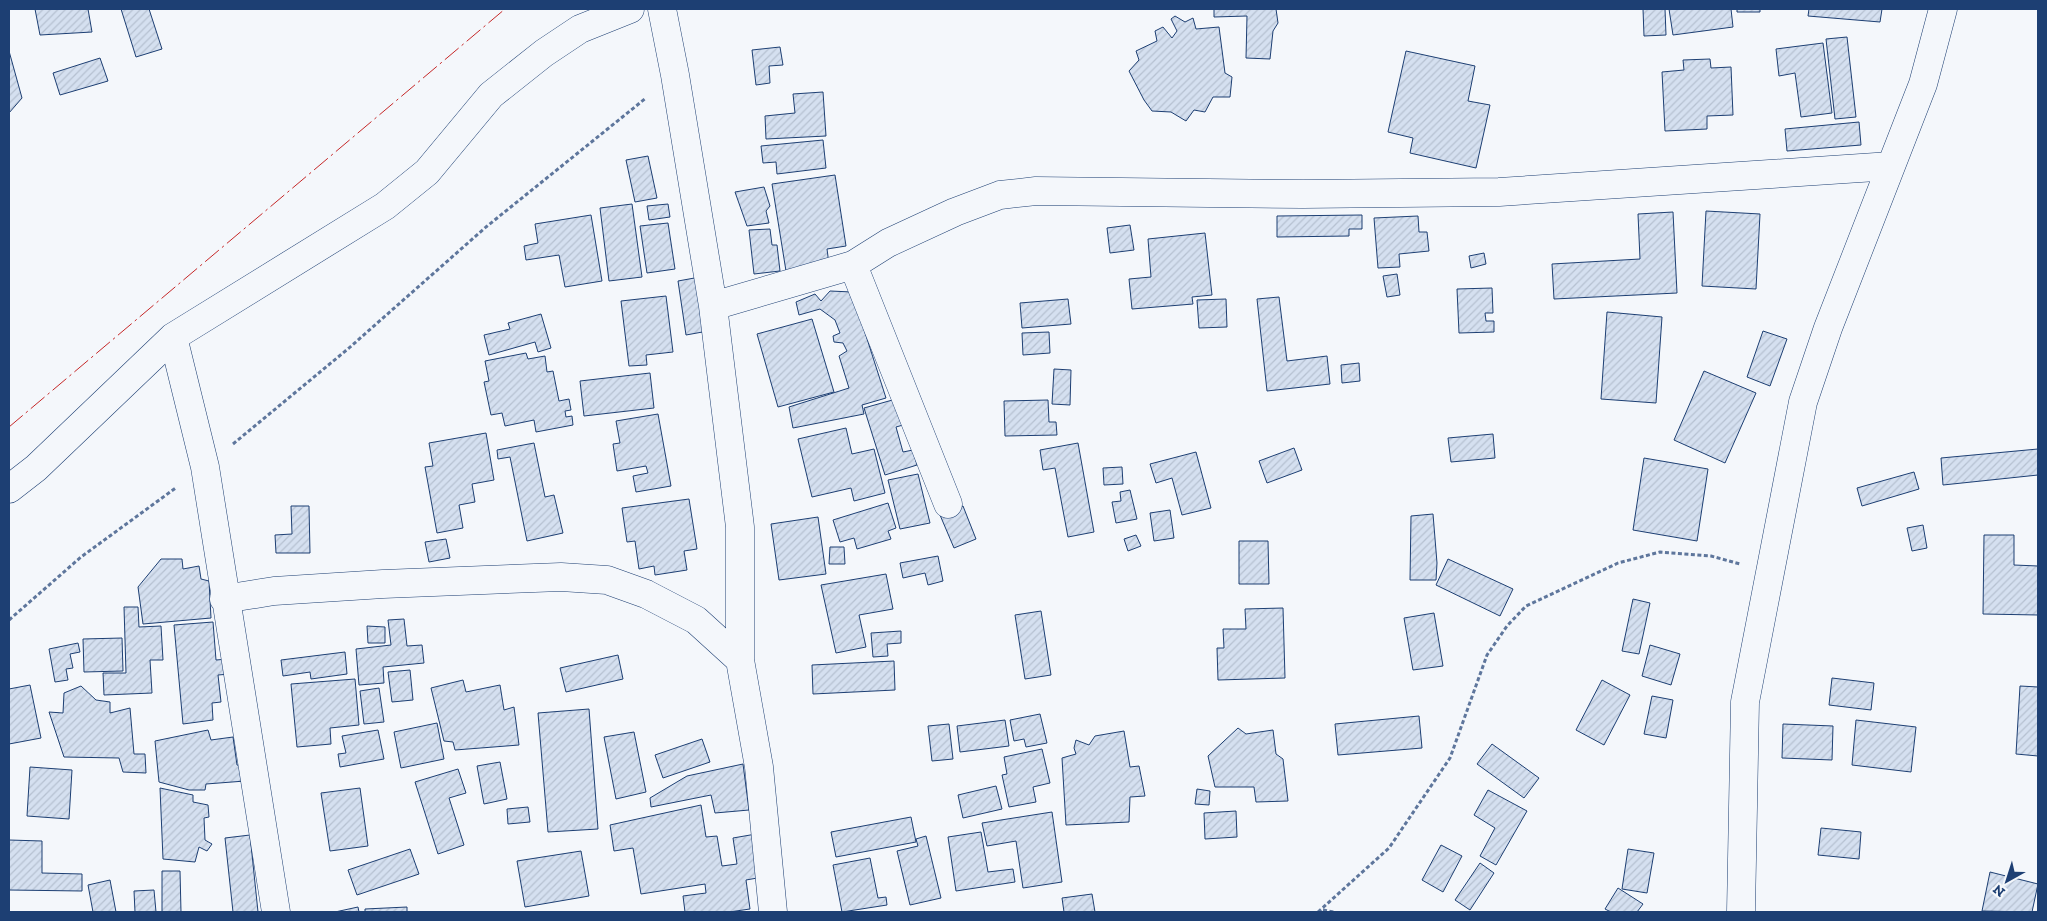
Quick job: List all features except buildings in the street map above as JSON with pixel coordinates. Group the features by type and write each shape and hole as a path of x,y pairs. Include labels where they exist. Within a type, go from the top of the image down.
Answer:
{"street":[{"path":"9,489 36,468 173,337 385,206 427,172 491,95 544,53 580,29 630,9"},
{"path":"662,9 675,75 713,306 740,527 740,660 759,767 773,912"},
{"path":"1741,912 1744,702 1803,402 1828,328 1923,84 1943,9"},
{"path":"713,306 853,265 888,243 955,212 1000,196 1036,191 1303,194 1499,192 1891,166"},
{"path":"853,265 948,504"},
{"path":"173,337 205,467 224,598 276,912"},
{"path":"224,598 274,591 383,584 561,577 607,580 646,594 696,620 740,660"}],"path":[{"path":"9,620 81,557 205,467 349,348 486,228 675,75"},
{"path":"1318,912 1389,848 1450,758 1487,655 1507,626 1526,606 1618,563 1660,552 1711,556 1770,573"},
{"path":"1322,910 1334,912"}],"power":[{"path":"9,427 505,9"}]}
